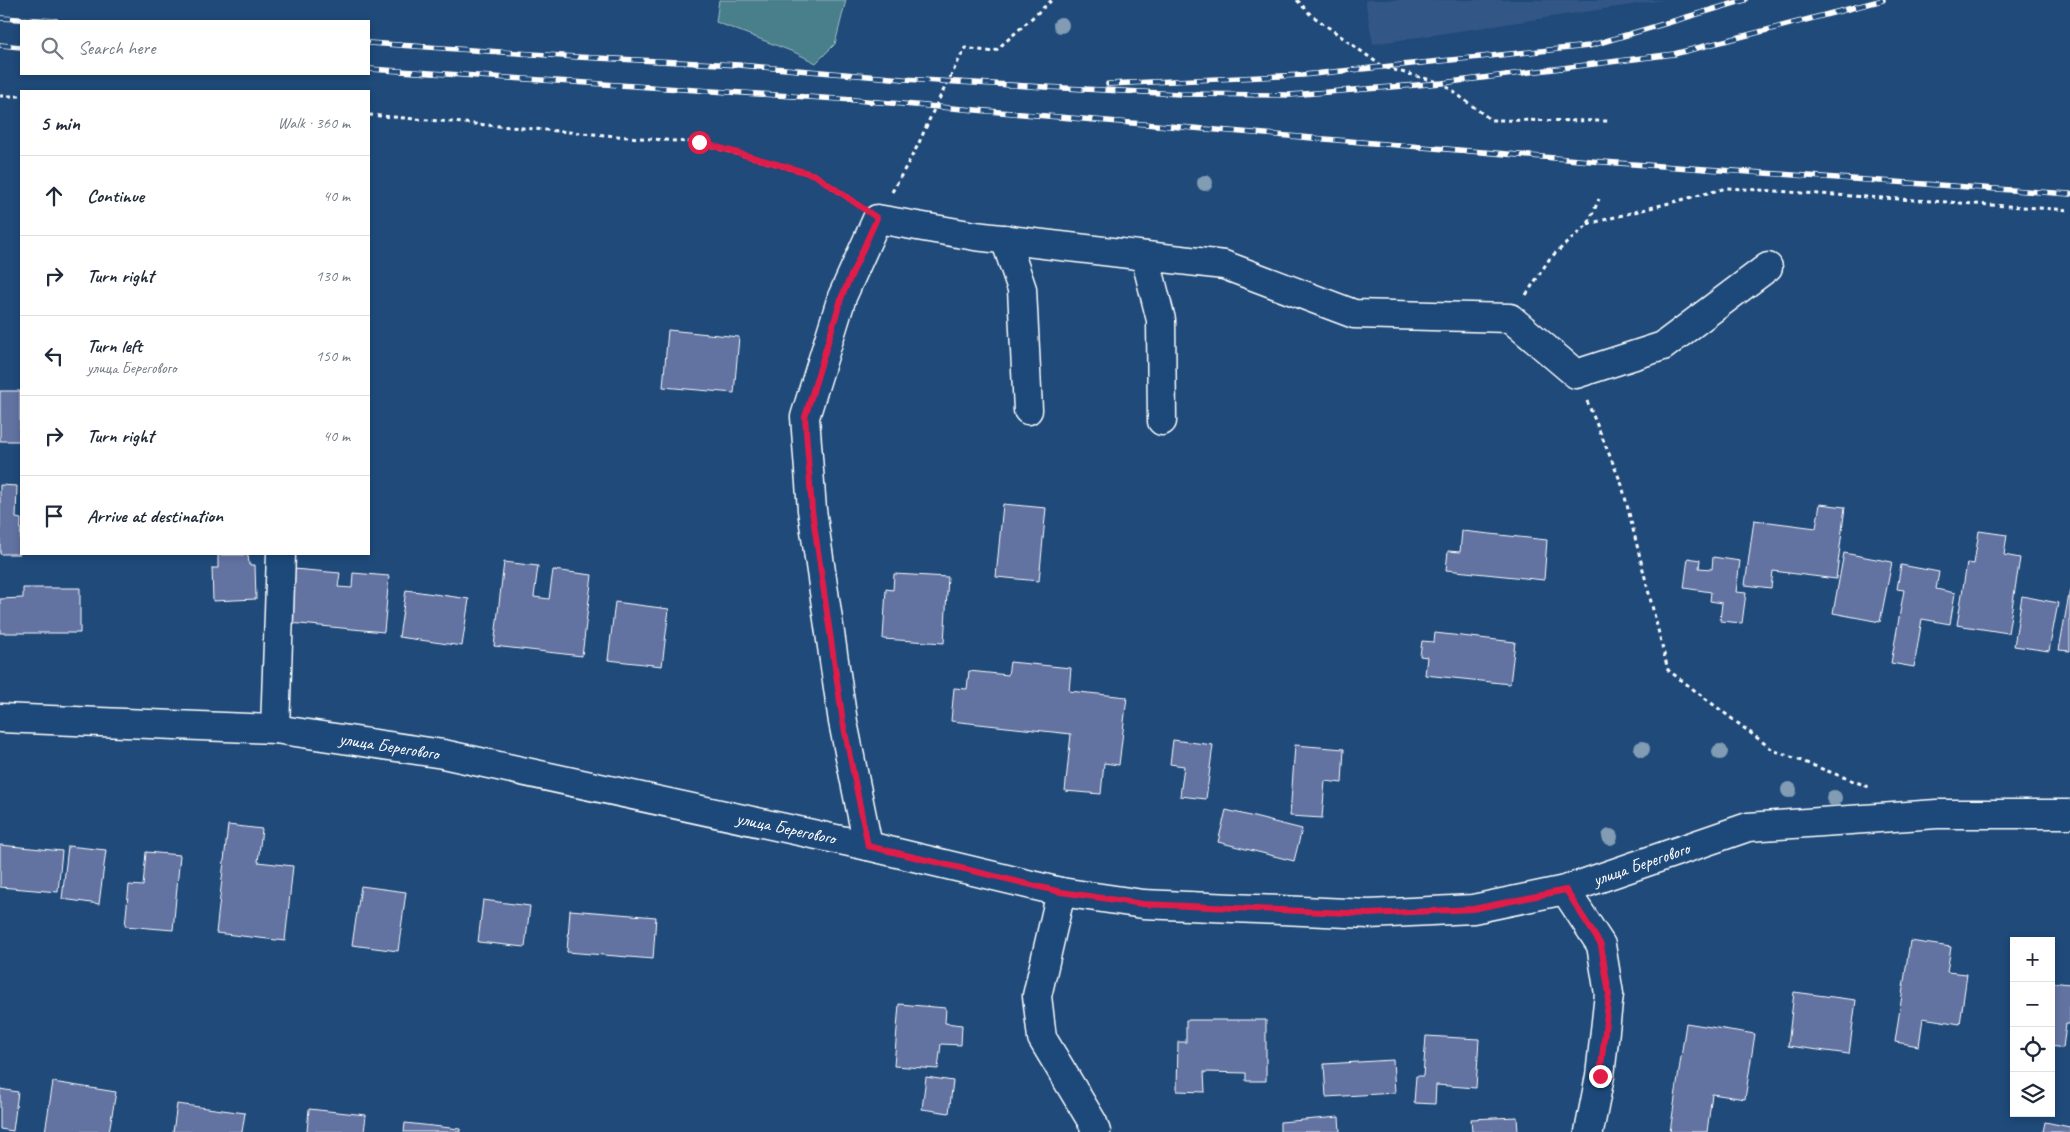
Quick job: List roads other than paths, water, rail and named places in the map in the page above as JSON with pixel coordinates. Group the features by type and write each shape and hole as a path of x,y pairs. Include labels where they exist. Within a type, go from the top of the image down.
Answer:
{"street":[{"path":"868,846 843,722 812,510 805,417 842,296 877,218 975,236 1224,265 1354,314 1510,318 1576,374 1663,346 1768,267"},
{"path":"1005,239 1022,289 1028,410"},
{"path":"1145,256 1161,320 1162,421"},
{"path":"275,729 281,555"},
{"name":"улица Берегового","path":"0,718 275,729 443,754 868,846 1061,892 1143,904 1369,914 1473,909 1566,890 1748,826 1937,814 2070,814"},
{"path":"1566,890 1601,945 1609,994 1600,1076 1589,1132"},
{"path":"1061,892 1037,996 1042,1038 1092,1122 1096,1132"}],"railway":[{"path":"1108,84 1303,75 1589,46 1745,0"},
{"path":"370,43 577,57 739,65 903,79 1180,94 1290,95 1442,83 1674,54 1883,0"},
{"path":"0,18 37,20"},
{"path":"0,45 20,47"},
{"path":"370,69 854,100 1603,162 2070,194"}]}
